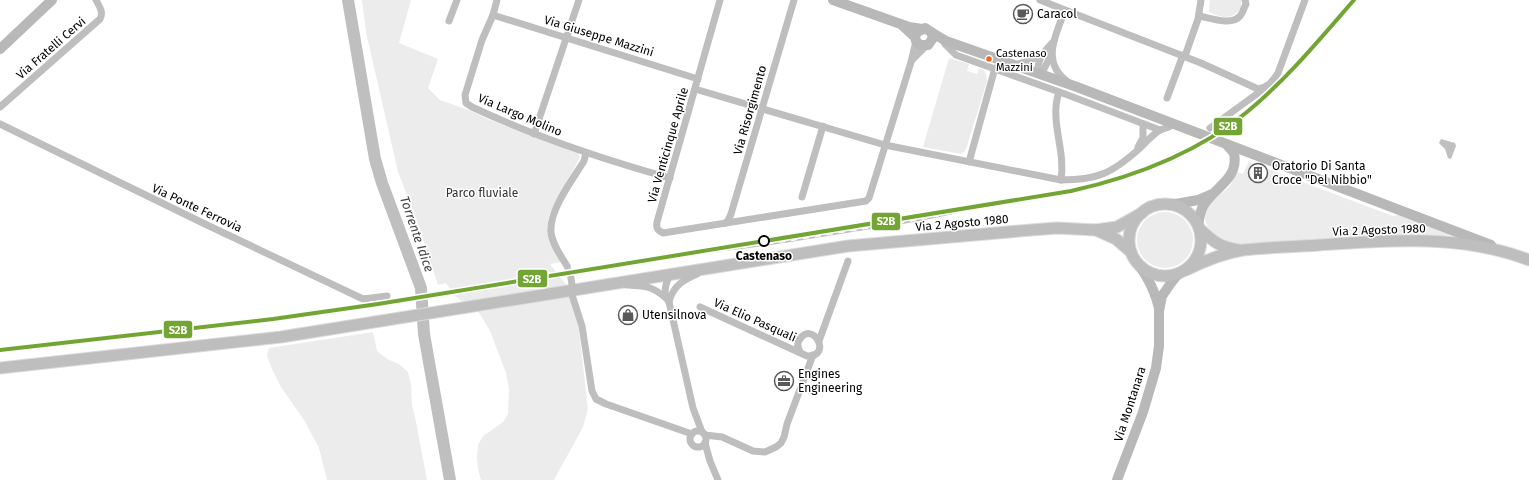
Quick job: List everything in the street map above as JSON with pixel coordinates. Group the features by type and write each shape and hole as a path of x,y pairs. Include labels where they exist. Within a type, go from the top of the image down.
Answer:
{"main road":[{"path":"1170,205 1179,207 1194,218 1199,227 1201,238 1200,247 1195,259 1183,272 1162,276 1146,271 1139,265 1131,252 1129,242 1130,231 1134,221 1142,213 1155,206 1170,205"},
{"name":"Via 2 Agosto 1980","path":"0,368 249,341 818,250 866,244 1057,228 1096,230 1117,227 1142,213"},
{"name":"Via 2 Agosto 1980","path":"1199,227 1216,244 1242,250"},
{"name":"Via 2 Agosto 1980","path":"1096,230 1116,239 1131,252"},
{"name":"Via 2 Agosto 1980","path":"1183,272 1210,259 1242,250 1381,241 1414,240 1469,245 1516,254 1529,260"}],"street":[{"path":"0,49 46,4 52,0"},
{"name":"Via Fratelli Cervi","path":"0,107 100,19 102,16 102,11 96,0"},
{"path":"449,22 457,0"},
{"name":"Via Largo Molino","path":"497,0 493,15 482,40 465,95 466,103 534,134 586,153 670,178"},
{"path":"534,134 579,0"},
{"name":"Via Venticinque Aprile","path":"720,0 656,227 658,231 662,233 724,223"},
{"name":"Via Risorgimento","path":"724,223 728,221 731,214 794,0"},
{"path":"833,0 909,27 927,30 946,41 1077,87 1516,254"},
{"path":"1040,0 1262,88"},
{"path":"1167,98 1199,16 1201,0"},
{"path":"1199,16 1222,20 1234,20 1240,16 1246,4 1245,0"},
{"path":"1210,128 1262,88 1271,84 1278,73 1305,0"},
{"path":"1038,73 1044,69 1051,55 1053,42 1065,10"},
{"name":"Via Giuseppe Mazzini","path":"493,15 698,79"},
{"path":"900,24 920,45 959,45"},
{"path":"724,223 866,201 869,198 911,62 917,32 927,30"},
{"path":"911,62 932,40 927,30"},
{"path":"1015,65 1033,60 1041,55 1053,42"},
{"path":"945,44 956,55 995,68 1160,130"},
{"path":"1038,73 1041,55"},
{"path":"1051,55 1056,70 1062,78 1077,87"},
{"path":"969,162 995,68"},
{"path":"695,88 885,145 1061,180 1082,180 1105,174 1119,166 1150,137 1172,124"},
{"path":"1059,92 1055,109 1062,161 1061,180"},
{"name":"Via Ponte Ferrovia","path":"0,124 150,198 363,299 386,296"},
{"path":"1135,152 1143,138 1143,124"},
{"path":"802,197 823,126"},
{"path":"1170,205 1198,200 1221,188 1227,180 1234,165 1234,153 1227,145"},
{"path":"567,266 553,240 551,224 554,214 584,161 586,153"},
{"path":"1199,227 1201,211 1212,194"},
{"path":"705,438 715,436 753,452 765,452 781,443 813,355 818,351 819,341 848,261"},
{"name":"Via Montanara","path":"1139,265 1149,279 1154,290 1159,311"},
{"path":"672,290 681,282 711,267"},
{"name":"Via Montanara","path":"1117,480 1143,412 1156,368 1159,346 1159,311 1162,296 1165,290 1183,272"},
{"path":"668,300 673,284 670,274"},
{"path":"670,274 665,291 693,408 705,438 710,461 718,480"},
{"path":"603,285 645,286 657,290 668,300"},
{"path":"572,295 582,326 592,391 596,399 606,404 681,429 692,435"},
{"name":"Via Elio Pasquali","path":"700,307 807,356 813,355"},
{"name":"Via Elio Pasquali","path":"801,353 798,344 799,340 804,335 811,334 819,341"},
{"path":"693,408 691,444 703,452 710,461"},
{"path":"692,435 697,431 705,438"},
{"path":"697,447 702,446 705,438"}],"green space":[{"name":"Parco fluviale","path":"362,0 411,0 399,43 438,59 428,88 440,100 578,153 580,157 549,215 548,234 561,262 550,264 575,296 588,409 583,427 554,480 481,480 477,458 478,445 483,436 503,422 508,414 509,389 506,373 490,331 480,314 455,296 446,283 438,285 416,218 398,172 366,32"},
{"path":"1210,0 1241,0 1241,9 1237,13 1230,16 1218,16 1209,12"},
{"path":"949,58 969,64 967,71 977,74 979,68 985,71 987,76 987,81 967,146 965,151 961,154 923,147"},
{"path":"1249,161 1253,164 1250,178 1265,181 1268,169 1393,216 1400,214 1456,236 1417,234 1241,245 1223,242 1210,230 1205,219 1205,214 1211,202 1229,186 1237,172 1243,174"},
{"path":"1165,212 1176,214 1185,220 1191,229 1193,240 1191,251 1185,260 1176,266 1165,268 1154,266 1145,260 1139,251 1137,240 1139,229 1145,220 1154,214"},
{"path":"373,332 377,351 387,359 399,364 408,372 411,385 412,405 427,480 327,480 319,448 304,420 281,387 267,356 269,348"}],"shaded area":[{"path":"1441,139 1455,143 1456,146 1451,159 1448,158 1445,149 1439,143"}],"waterway":[{"name":"Torrente Idice","path":"348,0 375,159 382,183 421,288 424,334 450,480"}],"tunnel":[{"path":"567,266 571,278"}],"railway":[{"path":"684,253 746,247 807,238 945,214 977,206"}],"transit line":[{"name":"S2B","path":"0,350 273,319 378,304 1071,191 1095,185 1118,179 1164,162 1186,152 1227,127 1247,112 1276,86 1354,0"}],"place":[{"name":"Caracol","path":"1023,14"},
{"name":"Castenaso Mazzini","path":"989,59"},
{"name":"Oratorio Di Santa Croce \"Del Nibbio\"","path":"1258,173"},
{"name":"Castenaso","path":"764,241"},
{"name":"Utensilnova","path":"628,315"},
{"name":"Engines Engineering","path":"784,381"}]}
